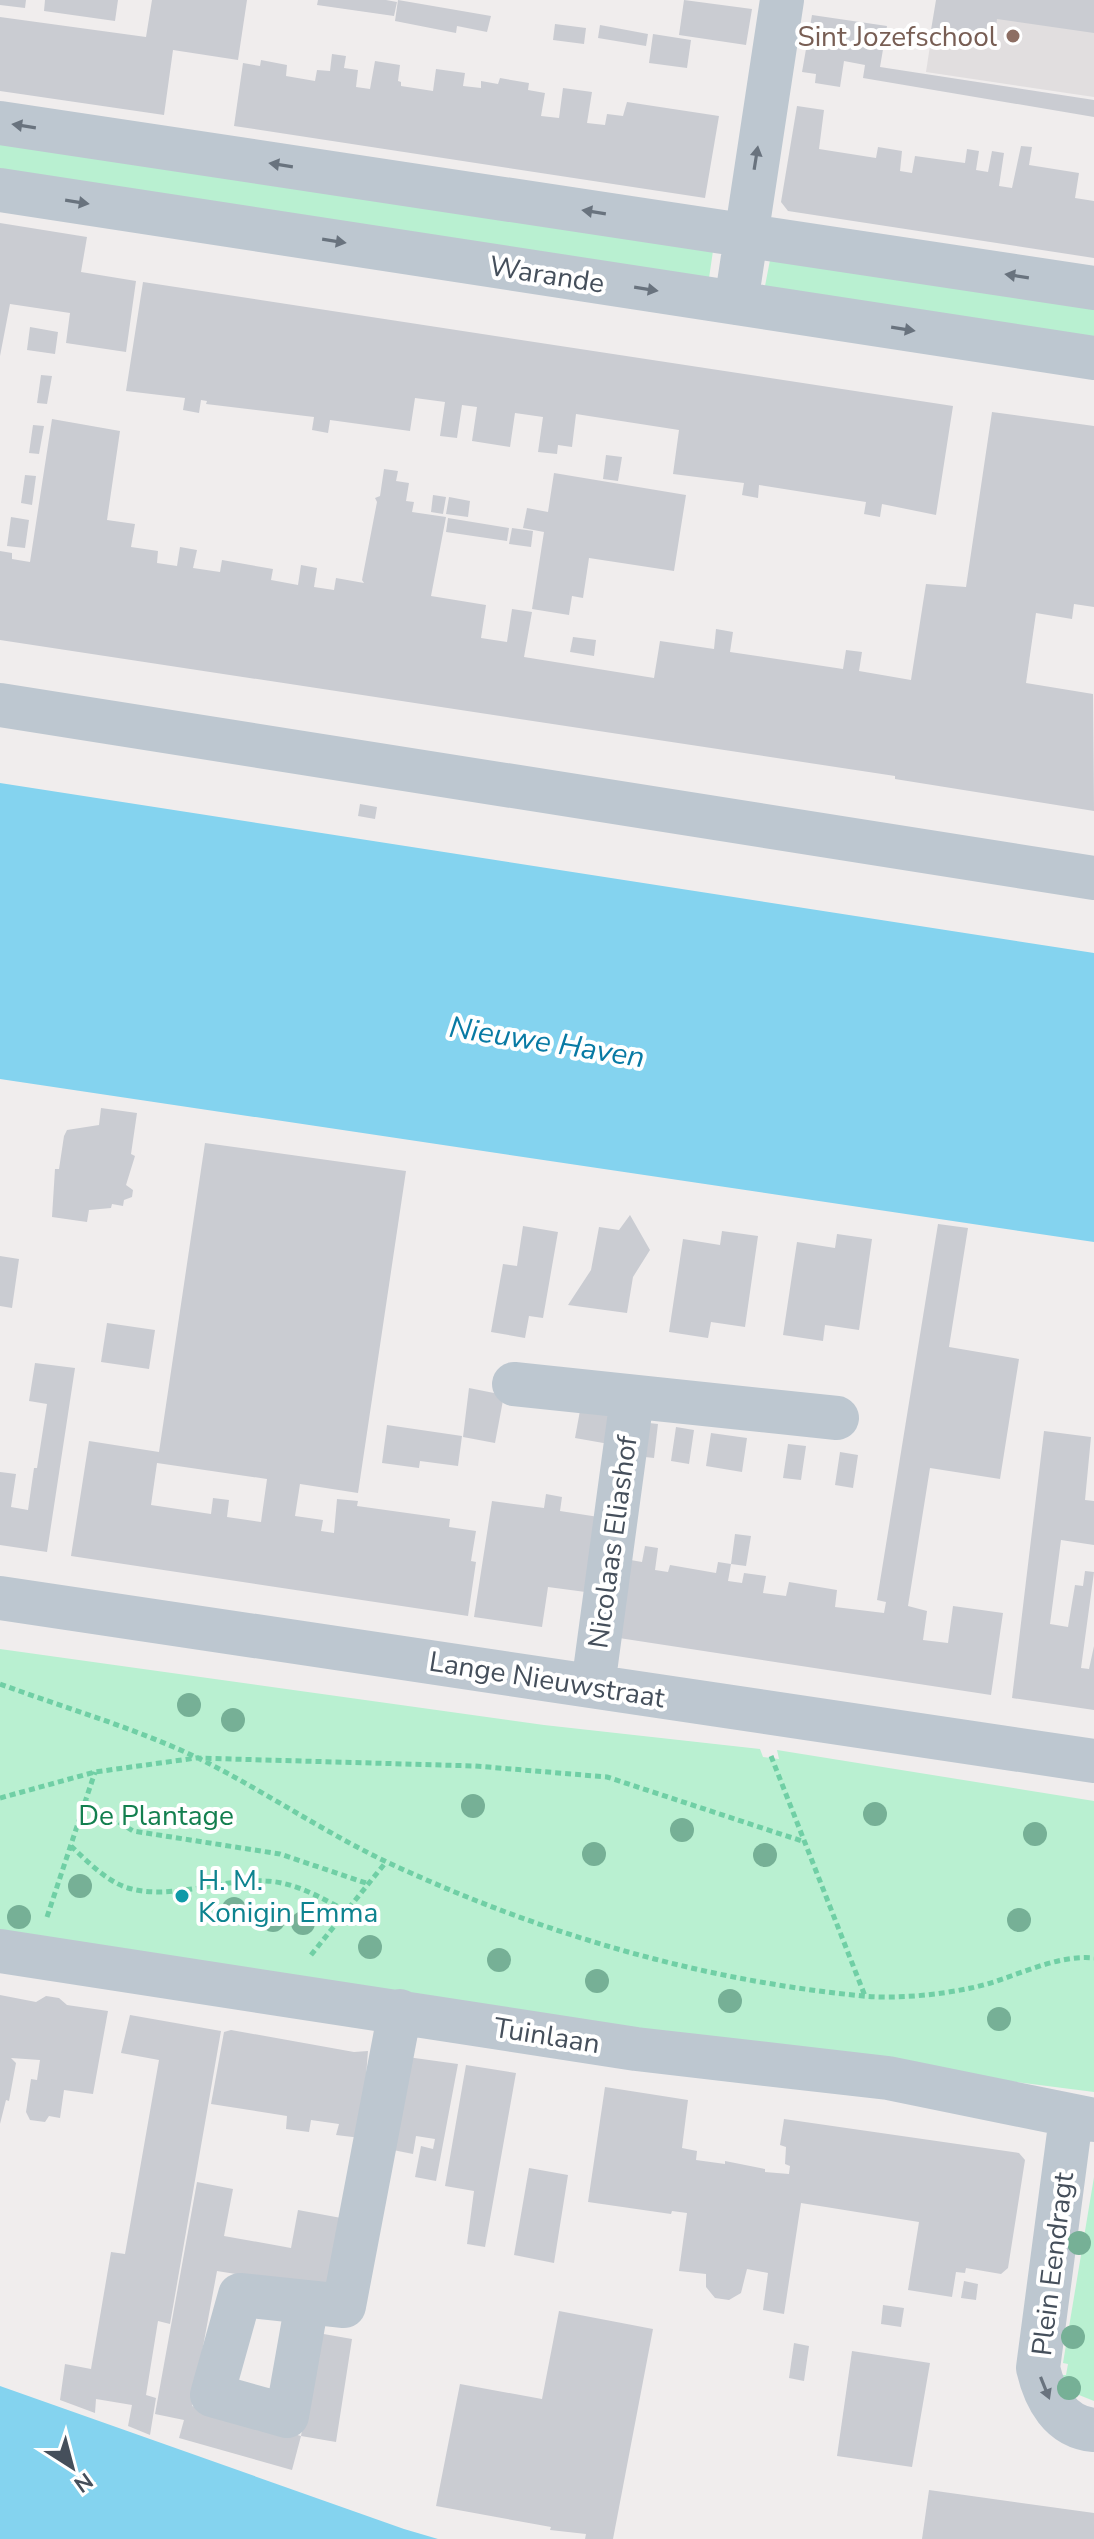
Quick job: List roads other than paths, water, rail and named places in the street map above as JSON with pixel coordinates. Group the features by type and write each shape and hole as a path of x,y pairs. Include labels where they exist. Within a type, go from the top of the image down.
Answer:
{"street":[{"path":"736,303 782,0"},
{"path":"0,123 1094,288"},
{"name":"Warande","path":"0,190 1094,358"},
{"path":"0,705 1094,878"},
{"name":"Nicolaas Eliashof","path":"514,1384 837,1418"},
{"name":"Nicolaas Eliashof","path":"593,1686 632,1398"},
{"name":"Lange Nieuwstraat","path":"0,1598 1094,1761"},
{"name":"Tuinlaan","path":"17,1953 636,2049 888,2078 1082,2119"},
{"path":"307,2303 344,2306 400,2011"},
{"name":"Plein Eendragt","path":"1082,2119 1038,2368 1043,2388 1060,2416 1075,2426 1094,2430"}],"water":[{"name":"Nieuwe Haven","path":"0,783 1094,953 1094,1242 0,1079"},
{"path":"0,2386 404,2529 438,2539 0,2539"}],"place":[{"name":"Sint Jozefschool","path":"1013,36"},
{"name":"H. M. Konigin Emma","path":"182,1896"}],"park label":[{"name":"De Plantage","path":"156,1815"}]}
